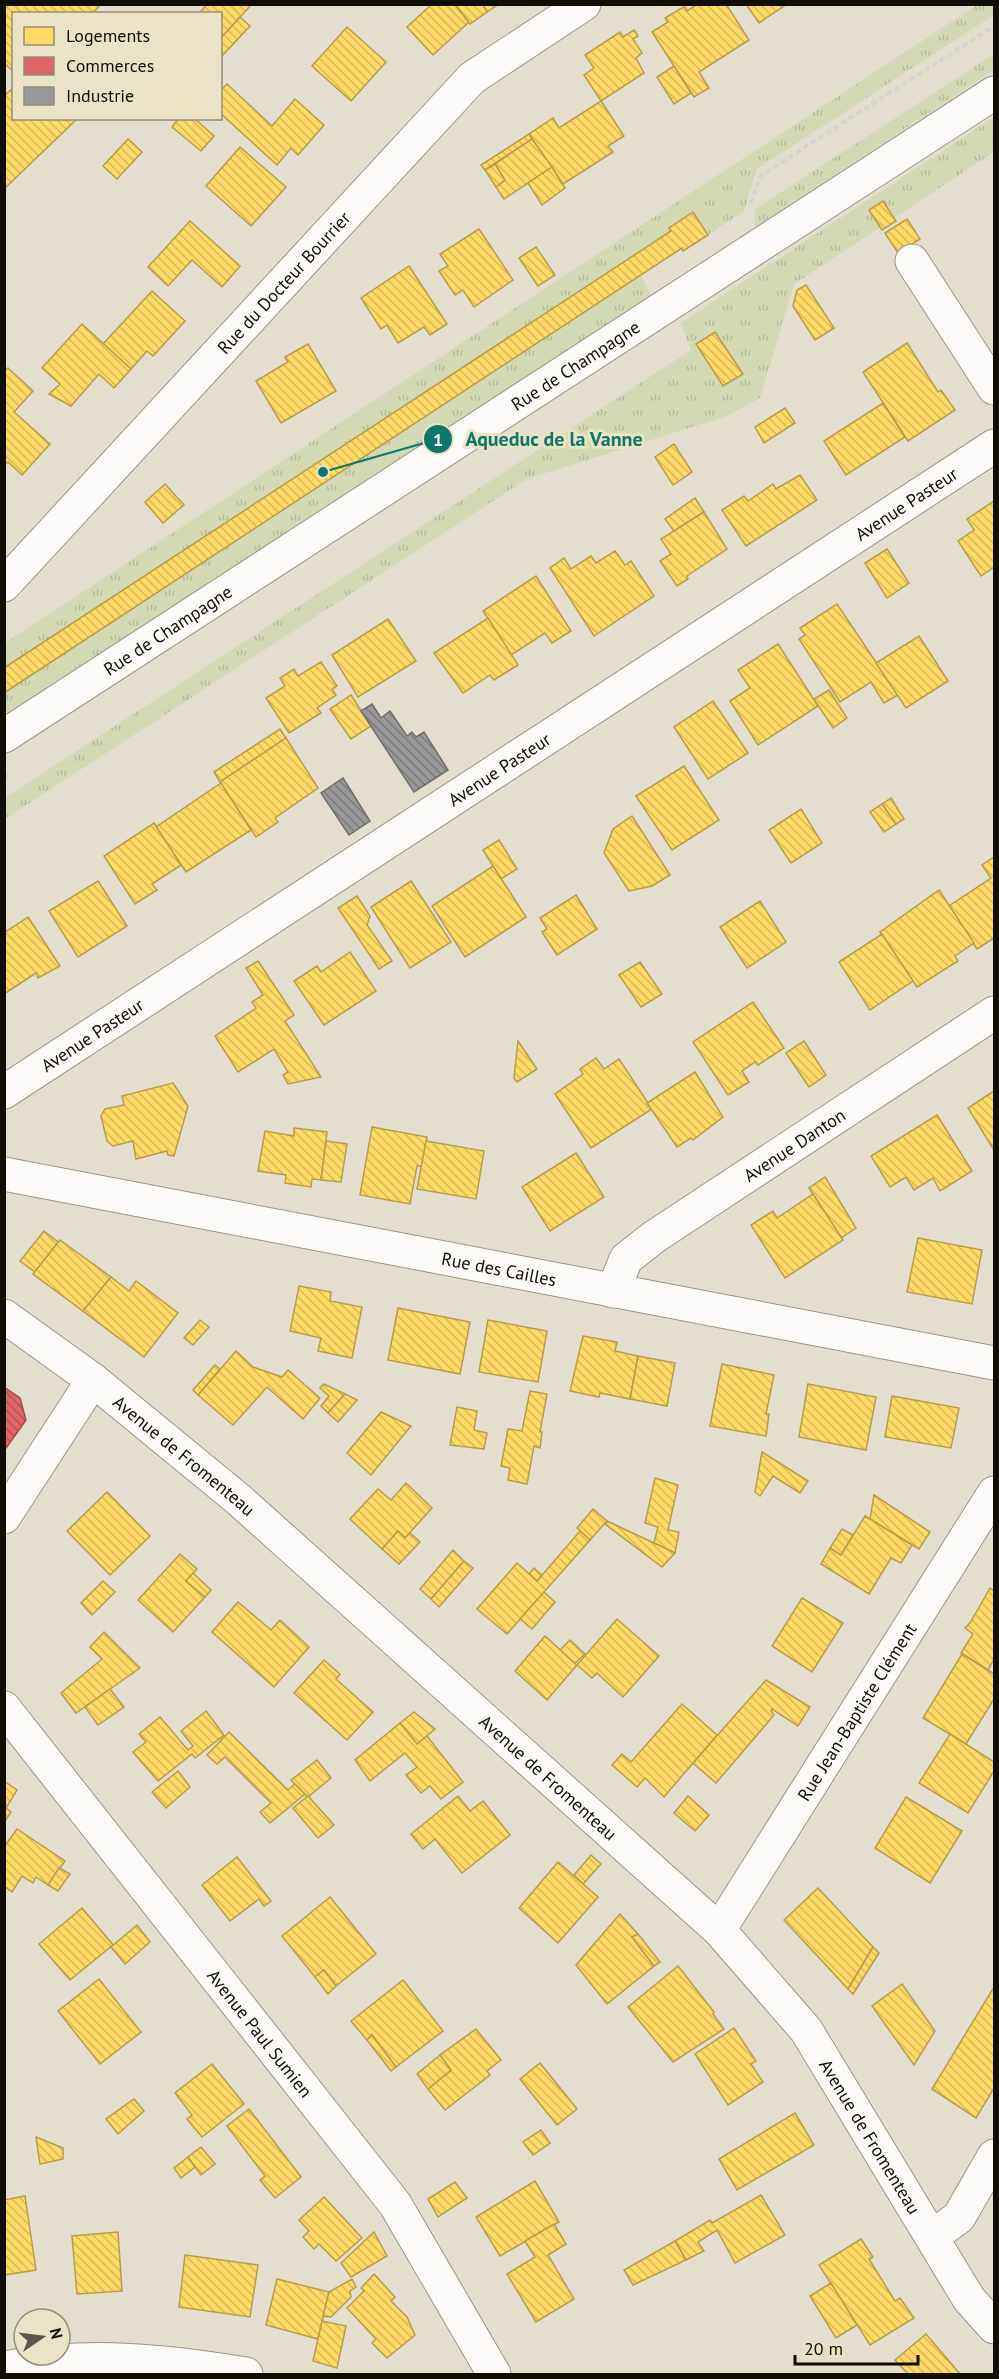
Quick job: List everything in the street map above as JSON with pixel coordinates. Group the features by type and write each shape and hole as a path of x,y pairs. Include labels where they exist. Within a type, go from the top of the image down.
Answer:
{"street":[{"name":"Rue du Docteur Bourrier","path":"4,585 471,78 584,4"},
{"name":"Rue de Champagne","path":"4,736 994,93"},
{"path":"912,261 994,388"},
{"name":"Avenue Pasteur","path":"4,1092 994,446"},
{"name":"Avenue Danton","path":"613,1291 626,1259 654,1237 994,1013"},
{"name":"Rue des Cailles","path":"4,1174 994,1362"},
{"name":"Avenue de Fromenteau","path":"4,1316 93,1380 238,1499 719,1930 806,2031 969,2299 994,2326"},
{"path":"4,1517 93,1380"},
{"name":"Rue Jean-Baptiste Clément","path":"719,1930 994,1492"},
{"name":"Avenue Paul Sumien","path":"4,1708 395,2204 494,2374"},
{"path":"932,2237 959,2217 994,2156"},
{"path":"4,2368 47,2361 113,2358 192,2365 246,2374"}],"path":[{"path":"747,214 760,176 994,26"}],"green space":[{"path":"977,5 994,5 994,15 757,169 744,211 708,235 693,212 669,228 671,231 5,668 5,643"},
{"path":"994,54 994,70 755,227 755,209"},
{"path":"994,117 994,152 794,284 760,398 727,416 527,479 5,819 5,798 691,350 681,323"},
{"path":"641,275 651,296 5,717 5,693"}],"building: Logements":[{"path":"4,4 101,4 94,12 12,12 12,70 4,63"},
{"path":"207,4 252,4 222,37 222,12 201,12"},
{"path":"432,4 454,4 469,22 433,55 407,27"},
{"path":"455,4 483,4 487,12 470,24"},
{"path":"483,4 499,4 487,12"},
{"path":"698,4 726,4 749,40 699,72 709,88 694,97 652,32 668,22 665,18 685,6 687,11"},
{"path":"746,4 787,4 759,23"},
{"path":"240,17 250,26 222,56 222,37"},
{"path":"347,27 386,62 351,101 312,66"},
{"path":"634,30 638,36 633,39 642,53 636,58 644,73 601,101 584,75 594,68 585,55 620,32 623,37"},
{"path":"674,66 691,93 674,104 657,77"},
{"path":"227,84 272,126 295,99 324,125 298,155 291,148 277,165 222,115 222,89"},
{"path":"12,89 12,120 76,120 4,189 4,96"},
{"path":"601,101 624,136 608,146 613,152 563,184 529,134 553,118 559,128"},
{"path":"177,120 196,120 214,136 201,151 172,127"},
{"path":"529,134 532,139 485,170 481,165"},
{"path":"128,139 142,152 117,179 103,166"},
{"path":"532,139 552,167 504,199 496,187 505,180 495,164"},
{"path":"240,147 286,187 251,226 206,186"},
{"path":"495,164 505,180 496,187 485,170"},
{"path":"552,167 565,188 542,205 528,183"},
{"path":"883,201 896,221 882,230 869,210"},
{"path":"693,212 708,235 683,251 682,248 4,693 4,668 671,231 669,228"},
{"path":"907,219 920,239 898,253 885,233"},
{"path":"190,221 240,266 222,287 192,260 168,286 148,267"},
{"path":"479,229 513,280 474,307 463,290 455,295 439,271 448,266 440,254"},
{"path":"536,247 555,275 538,286 519,258"},
{"path":"409,266 447,324 430,335 424,327 398,343 387,325 381,329 361,298"},
{"path":"806,285 834,328 815,340 793,306 797,290"},
{"path":"152,291 185,321 153,356 147,351 131,369 103,344"},
{"path":"82,324 131,369 114,388 99,374 71,406 49,394 60,384 42,368"},
{"path":"715,332 743,374 723,386 696,344"},
{"path":"907,343 938,392 941,390 955,410 908,441 863,372"},
{"path":"308,344 336,391 281,423 256,381 288,362 285,357"},
{"path":"8,368 33,391 14,412 50,444 22,475 8,462 4,465 4,371"},
{"path":"883,403 905,437 846,475 824,441"},
{"path":"785,408 795,423 764,443 755,427"},
{"path":"674,444 692,472 673,485 655,457"},
{"path":"800,475 817,500 746,546 722,510 744,496 748,501 773,484 776,489"},
{"path":"165,484 184,505 163,523 145,502"},
{"path":"695,498 704,512 674,531 665,519"},
{"path":"994,501 994,567 981,576 958,541 974,530 967,519"},
{"path":"704,512 727,549 687,576 688,579 677,586 660,561 671,554 661,539"},
{"path":"887,549 909,583 887,598 865,563"},
{"path":"615,551 625,565 631,561 654,596 594,636 550,568 564,558 571,569 591,556 596,563"},
{"path":"536,576 571,631 552,643 545,633 511,655 483,611"},
{"path":"837,604 898,695 884,703 871,682 840,702 799,639 805,635 800,628"},
{"path":"488,618 518,665 494,680 490,675 463,693 434,653"},
{"path":"388,619 416,661 358,697 332,655"},
{"path":"919,636 948,681 906,708 876,663"},
{"path":"778,644 818,706 758,745 730,701 750,688 738,670"},
{"path":"321,662 337,686 332,689 336,695 317,708 321,713 289,733 266,698 285,686 280,678 294,669 298,676"},
{"path":"829,690 847,718 833,728 814,699"},
{"path":"351,695 371,726 351,739 330,709"},
{"path":"713,701 748,753 708,779 674,727"},
{"path":"280,729 286,738 220,782 214,772"},
{"path":"286,738 318,788 275,818 278,822 256,837 220,782"},
{"path":"684,766 719,820 672,850 636,796"},
{"path":"221,783 251,830 186,872 156,827"},
{"path":"891,798 904,819 896,824 882,804"},
{"path":"882,804 896,824 884,832 870,812"},
{"path":"801,809 822,843 791,863 769,830"},
{"path":"632,816 670,875 652,886 629,891 604,853 613,829"},
{"path":"154,823 181,865 152,884 157,890 135,904 104,856"},
{"path":"499,840 517,869 501,879 483,850"},
{"path":"994,857 994,938 977,949 949,906 991,878 982,865"},
{"path":"493,866 526,917 465,957 432,906"},
{"path":"98,881 127,926 78,957 49,911"},
{"path":"411,881 451,942 410,968 371,907"},
{"path":"939,890 974,943 955,956 958,961 917,987 880,932"},
{"path":"576,895 597,929 557,955 542,932 547,929 540,918"},
{"path":"357,896 370,916 367,925 392,961 379,969 338,908"},
{"path":"760,901 786,942 747,968 720,927"},
{"path":"28,917 60,966 38,978 36,973 4,994 4,933"},
{"path":"882,934 913,981 870,1010 839,962"},
{"path":"350,952 376,991 324,1025 294,981 317,966 321,972"},
{"path":"258,961 294,1015 285,1021 321,1077 288,1084 283,1075 288,1072 274,1049 238,1072 215,1036 256,1008 252,1002 263,995 246,968"},
{"path":"640,962 662,994 641,1007 619,975"},
{"path":"753,1002 784,1048 758,1065 755,1062 742,1071 749,1082 728,1095 693,1042"},
{"path":"518,1041 537,1069 517,1082 514,1078"},
{"path":"804,1041 826,1075 809,1087 786,1053"},
{"path":"596,1058 604,1069 619,1059 652,1109 591,1148 555,1094 583,1074 580,1069"},
{"path":"695,1072 723,1117 693,1140 691,1138 677,1147 647,1103"},
{"path":"173,1083 188,1106 174,1156 168,1155 167,1151 136,1159 133,1141 113,1146 107,1141 101,1116 105,1109 124,1105 122,1096"},
{"path":"994,1091 994,1150 968,1108"},
{"path":"937,1115 972,1171 940,1191 933,1178 914,1190 906,1177 890,1187 871,1156"},
{"path":"372,1127 427,1137 422,1166 417,1166 410,1204 360,1195"},
{"path":"294,1128 327,1132 321,1180 312,1179 311,1187 285,1183 286,1175 258,1171 265,1131 294,1136"},
{"path":"326,1141 347,1144 341,1182 321,1180"},
{"path":"426,1141 484,1151 476,1199 417,1189"},
{"path":"576,1153 604,1197 550,1231 522,1187"},
{"path":"825,1177 856,1228 841,1238 809,1188"},
{"path":"813,1194 843,1240 785,1278 751,1225 773,1211 777,1218"},
{"path":"44,1231 58,1242 35,1272 20,1261"},
{"path":"918,1238 982,1250 972,1304 907,1292"},
{"path":"60,1240 111,1277 83,1311 33,1274"},
{"path":"111,1277 129,1291 136,1281 178,1313 144,1357 83,1311"},
{"path":"299,1286 331,1292 330,1301 362,1307 352,1358 318,1351 321,1338 290,1331"},
{"path":"398,1308 470,1322 460,1374 388,1360"},
{"path":"200,1320 209,1327 193,1345 184,1338"},
{"path":"488,1320 547,1331 538,1382 479,1372"},
{"path":"583,1336 617,1342 615,1351 638,1356 630,1399 600,1393 599,1397 570,1391"},
{"path":"236,1351 253,1367 282,1377 288,1370 320,1398 303,1419 267,1387 233,1425 198,1395"},
{"path":"638,1356 675,1363 667,1406 630,1399"},
{"path":"722,1364 774,1375 766,1414 769,1414 766,1436 710,1426"},
{"path":"215,1365 220,1369 198,1395 193,1390"},
{"path":"324,1384 345,1394 328,1413 321,1406 329,1396 320,1388"},
{"path":"808,1384 876,1397 866,1450 799,1437"},
{"path":"530,1391 547,1394 540,1432 542,1432 540,1448 534,1446 527,1484 508,1480 510,1468 501,1466 508,1429 522,1431"},
{"path":"345,1394 357,1400 338,1422 328,1413"},
{"path":"892,1396 959,1408 951,1448 885,1437"},
{"path":"457,1407 477,1411 474,1430 487,1433 484,1449 450,1445"},
{"path":"381,1412 411,1426 371,1475 347,1453"},
{"path":"762,1452 808,1481 800,1493 773,1476 760,1496 755,1492"},
{"path":"655,1478 678,1485 668,1530 679,1532 675,1553 654,1543 658,1527 645,1523"},
{"path":"406,1483 432,1508 405,1538 398,1531 382,1549 350,1519 378,1489 391,1500"},
{"path":"107,1492 150,1536 110,1575 67,1531"},
{"path":"874,1495 930,1532 919,1549 870,1519"},
{"path":"593,1509 607,1521 590,1540 577,1528"},
{"path":"865,1516 912,1545 901,1563 891,1558 869,1594 821,1564 830,1548 841,1555"},
{"path":"607,1521 675,1553 662,1567 605,1524"},
{"path":"842,1529 853,1535 841,1555 830,1548"},
{"path":"398,1531 405,1538 410,1533 420,1542 399,1564 382,1549"},
{"path":"580,1531 590,1540 507,1634 477,1609 517,1563 537,1581"},
{"path":"453,1550 464,1561 431,1599 420,1589"},
{"path":"180,1554 197,1569 186,1581 205,1597 173,1632 138,1600"},
{"path":"464,1561 473,1568 439,1607 431,1599"},
{"path":"534,1568 542,1575 537,1581 529,1574"},
{"path":"193,1573 211,1590 205,1597 186,1581"},
{"path":"103,1581 115,1592 92,1615 81,1603"},
{"path":"990,1588 994,1591 994,1659 988,1670 961,1653 973,1634 965,1628"},
{"path":"544,1592 555,1602 532,1629 520,1619"},
{"path":"802,1598 843,1623 812,1672 772,1646"},
{"path":"238,1602 271,1630 280,1620 309,1647 274,1687 212,1632"},
{"path":"617,1619 659,1656 623,1697 597,1673 592,1678 577,1665"},
{"path":"104,1632 140,1668 76,1713 61,1693 102,1659 90,1647"},
{"path":"545,1636 577,1665 547,1700 515,1671"},
{"path":"570,1640 585,1654 575,1663 560,1650"},
{"path":"962,1654 994,1674 994,1699 966,1744 923,1718"},
{"path":"324,1660 340,1674 336,1679 373,1712 347,1740 294,1693"},
{"path":"766,1680 810,1707 798,1726 772,1709 774,1715 716,1783 693,1763"},
{"path":"110,1689 124,1707 98,1725 85,1707"},
{"path":"682,1704 717,1735 664,1797 645,1778 637,1787 612,1765 622,1754 631,1762"},
{"path":"206,1711 224,1735 195,1758 192,1754 158,1781 133,1752 146,1742 139,1734 160,1717 188,1750 193,1746 181,1731"},
{"path":"414,1712 435,1729 417,1744 400,1723"},
{"path":"400,1723 417,1744 427,1736 463,1782 441,1799 430,1786 421,1793 406,1775 417,1767 405,1753 370,1781 355,1760"},
{"path":"229,1732 288,1790 295,1784 305,1794 270,1823 260,1812 271,1803 225,1757 217,1764 207,1755"},
{"path":"950,1734 994,1762 994,1771 968,1813 919,1783"},
{"path":"317,1760 331,1778 308,1797 291,1780"},
{"path":"178,1771 190,1787 166,1808 152,1792"},
{"path":"4,1781 17,1790 6,1808 11,1812 4,1823"},
{"path":"308,1796 334,1825 318,1838 293,1808"},
{"path":"458,1796 470,1811 483,1801 510,1835 462,1873 435,1839 423,1849 411,1834"},
{"path":"688,1796 709,1815 695,1831 674,1813"},
{"path":"906,1797 962,1831 930,1883 875,1848"},
{"path":"17,1829 65,1861 48,1885 36,1877 33,1883 22,1876 12,1892 4,1886 4,1847"},
{"path":"591,1855 601,1864 583,1884 574,1875"},
{"path":"237,1857 271,1901 264,1906 259,1899 230,1921 202,1885"},
{"path":"558,1862 598,1897 558,1943 519,1908"},
{"path":"59,1868 70,1874 58,1891 48,1885"},
{"path":"818,1888 873,1947 848,1989 784,1920"},
{"path":"330,1897 376,1954 336,1986 324,1970 315,1977 282,1936"},
{"path":"82,1908 113,1945 70,1980 39,1944"},
{"path":"620,1914 638,1934 632,1937 654,1966 607,2004 576,1965"},
{"path":"137,1925 150,1942 125,1964 111,1947"},
{"path":"638,1934 660,1962 654,1966 632,1937"},
{"path":"873,1947 879,1953 853,1994 848,1989"},
{"path":"678,1966 714,2012 713,2014 724,2029 673,2062 628,2007"},
{"path":"324,1970 336,1986 328,1994 315,1977"},
{"path":"99,1979 141,2032 100,2064 58,2011"},
{"path":"403,1980 443,2031 396,2067 372,2035 367,2040 351,2021"},
{"path":"902,1984 935,2031 914,2065 872,2006"},
{"path":"994,1987 994,2088 976,2118 932,2089"},
{"path":"734,2028 756,2061 751,2064 763,2082 728,2105 695,2054"},
{"path":"476,2029 501,2060 487,2071 490,2075 445,2110 428,2089 451,2070 440,2055"},
{"path":"372,2035 396,2067 391,2071 367,2040"},
{"path":"440,2055 451,2070 428,2089 417,2074"},
{"path":"540,2063 577,2109 557,2125 520,2079"},
{"path":"212,2064 244,2104 202,2137 187,2119 192,2115 175,2093"},
{"path":"134,2099 144,2111 118,2134 106,2119"},
{"path":"249,2109 301,2177 275,2198 260,2180 265,2176 227,2126"},
{"path":"795,2113 814,2145 737,2190 719,2159"},
{"path":"541,2130 550,2143 533,2155 523,2142"},
{"path":"36,2137 63,2148 63,2159 40,2164"},
{"path":"201,2147 215,2164 201,2175 188,2157"},
{"path":"188,2157 195,2167 181,2178 174,2168"},
{"path":"535,2181 559,2222 500,2256 476,2217"},
{"path":"455,2182 467,2198 438,2217 428,2199"},
{"path":"761,2195 785,2235 735,2263 717,2230 698,2242 704,2251 686,2260 675,2241 710,2220 712,2223"},
{"path":"25,2196 36,2270 4,2275 4,2200"},
{"path":"324,2197 362,2238 336,2261 319,2244 314,2249 303,2237 309,2231 299,2220"},
{"path":"554,2224 566,2244 548,2255 574,2299 536,2322 507,2274 535,2257 525,2241"},
{"path":"118,2232 122,2291 77,2294 72,2236"},
{"path":"374,2232 387,2256 351,2277 341,2263"},
{"path":"861,2239 873,2257 869,2259 895,2301 900,2298 914,2318 870,2345 819,2265"},
{"path":"675,2241 686,2260 633,2285 624,2270"},
{"path":"185,2255 258,2265 250,2317 179,2307"},
{"path":"374,2274 395,2297 391,2301 407,2317 415,2335 387,2358 372,2343 376,2339 347,2308 364,2291 361,2288"},
{"path":"277,2279 329,2292 318,2339 266,2325"},
{"path":"352,2279 356,2287 350,2291 351,2297 331,2317 323,2316 329,2292"},
{"path":"831,2283 857,2325 836,2338 810,2296"},
{"path":"322,2321 346,2326 337,2368 313,2361"},
{"path":"926,2334 960,2374 908,2374 895,2360"}],"building: Commerces":[{"path":"4,1387 20,1398 26,1420 4,1451"}],"building: Industrie":[{"path":"372,704 381,718 390,711 407,736 412,732 416,737 424,732 448,770 414,792 361,711"},
{"path":"343,778 370,821 349,835 321,793"}],"place":[{"name":"Aqueduc de la Vanne","path":"323,472"}]}
